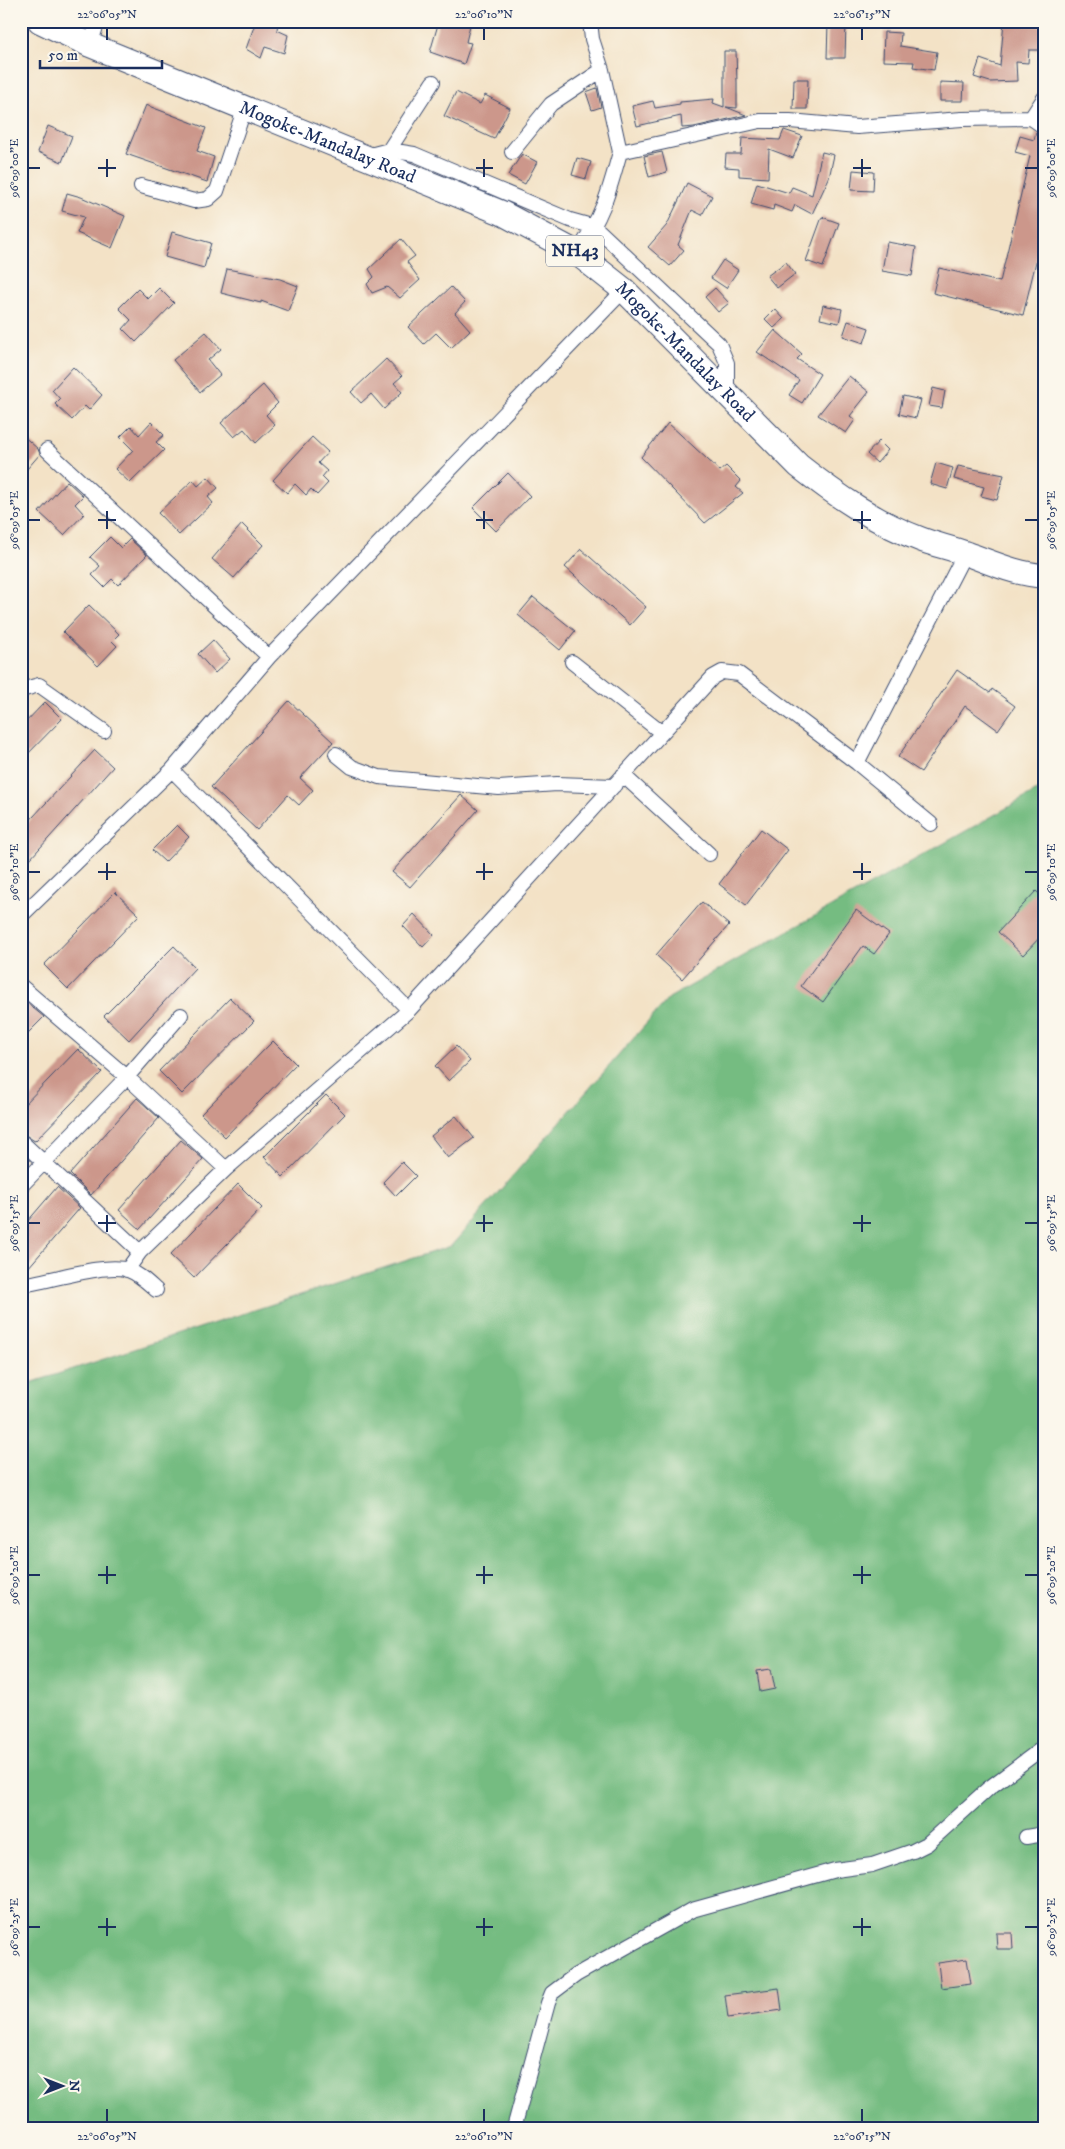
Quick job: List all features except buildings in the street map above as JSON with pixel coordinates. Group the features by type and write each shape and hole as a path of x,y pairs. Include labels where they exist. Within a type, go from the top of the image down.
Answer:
{"highway":[{"name":"Mogoke-Mandalay Road","path":"40,21 90,45 502,212 577,252 624,290 800,466 832,492 883,523 921,540 966,553 1023,575 1044,576"}],"street":[{"path":"90,45 98,21"},
{"path":"577,252 594,228 606,202 620,152 602,70 592,39 590,21"},
{"path":"512,152 551,104 602,70"},
{"path":"389,150 433,82"},
{"path":"1031,118 1044,98"},
{"path":"141,186 194,201 208,199 217,191 245,107"},
{"path":"620,152 760,121 790,121 856,127 962,118 1031,118 1044,126"},
{"path":"365,156 389,150 414,154 570,220 594,228 719,344 727,363 727,394"},
{"path":"21,916 172,770 269,657 624,290"},
{"path":"47,450 269,657"},
{"path":"857,763 966,553"},
{"path":"572,662 662,733"},
{"path":"127,1270 140,1252 226,1169 410,1010 713,678 729,671 739,674 857,763 931,824"},
{"path":"21,690 39,684 104,731"},
{"path":"336,754 352,767 379,777 499,788 618,781 709,854"},
{"path":"172,770 410,1010"},
{"path":"21,986 127,1077 226,1169"},
{"path":"21,1186 127,1077 181,1015"},
{"path":"21,1141 140,1252"},
{"path":"21,1285 108,1268 127,1270 142,1277 156,1290"},
{"path":"514,2128 548,2003 552,1994 570,1978 692,1910 835,1870 872,1865 913,1851 927,1844 983,1793 1018,1764 1044,1747"},
{"path":"1026,1837 1044,1834"}],"green space":[{"path":"1044,787 1044,1688 1037,1690 1044,1716 1044,2128 21,2128 21,1386 451,1246 669,998"}]}
